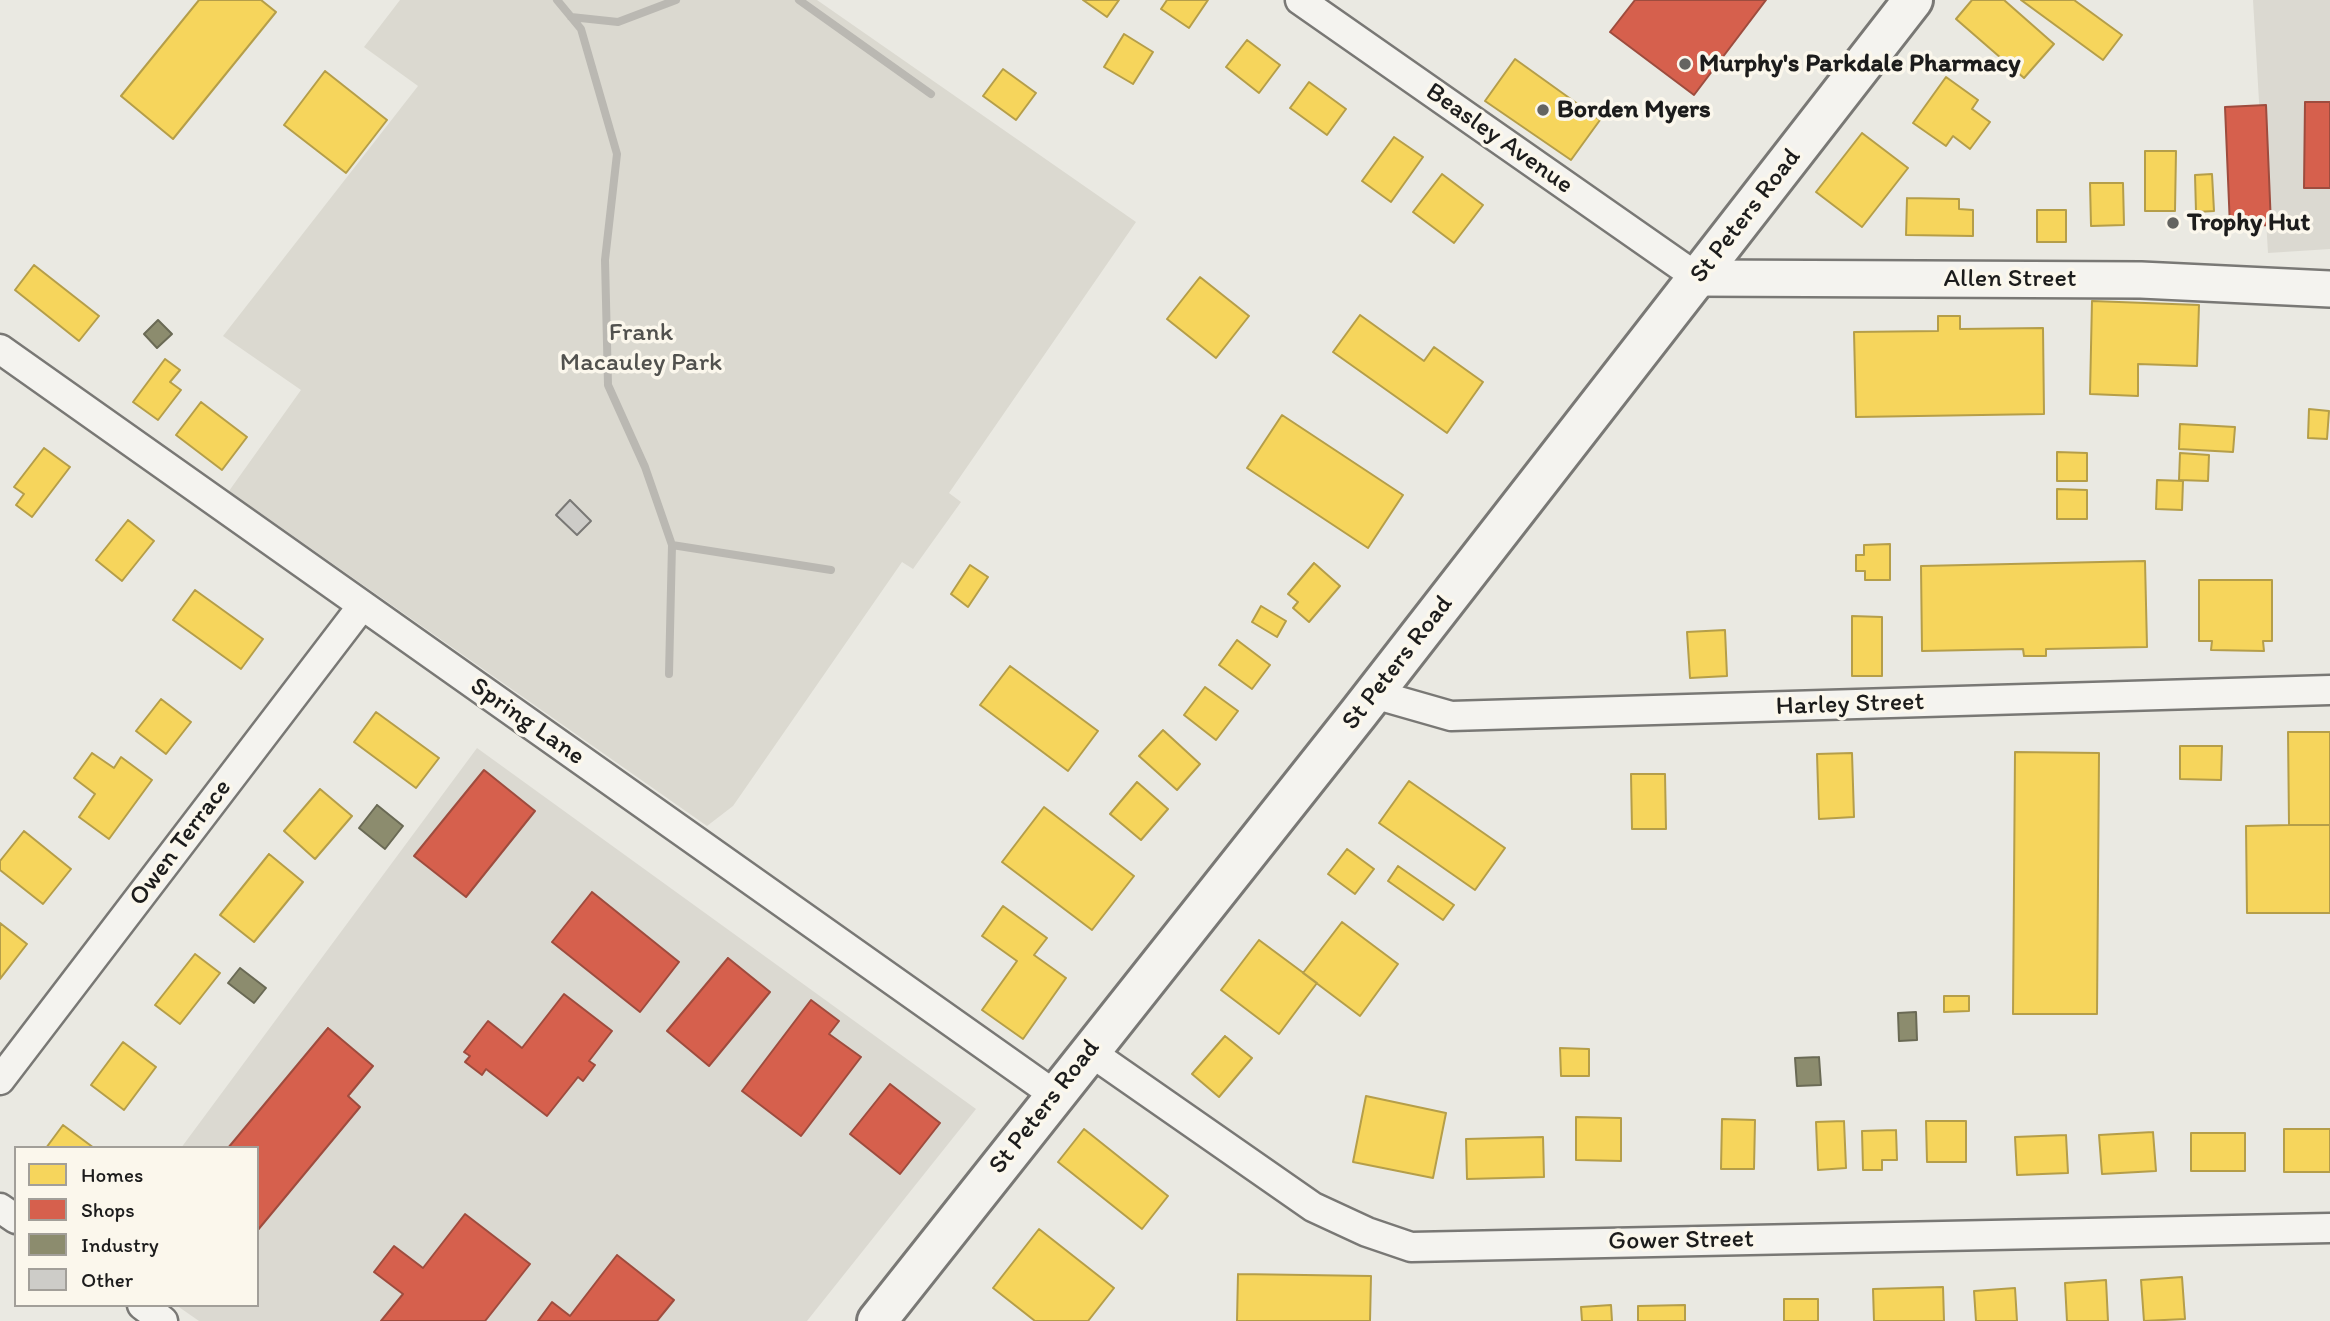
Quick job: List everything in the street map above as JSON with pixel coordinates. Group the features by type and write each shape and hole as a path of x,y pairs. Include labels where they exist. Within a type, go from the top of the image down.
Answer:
{"main road":[{"name":"St Peters Road","path":"877,1321 1374,694 1913,0"}],"street":[{"name":"Beasley Avenue","path":"1315,4 1698,278"},
{"name":"Allen Street","path":"1698,278 2141,280 2327,287"},
{"name":"Spring Lane","path":"2,354 1055,1095"},
{"name":"Owen Terrace","path":"0,1080 362,606"},
{"name":"Harley Street","path":"1374,694 1451,716 2330,690"},
{"name":"Gower Street","path":"1089,1051 1313,1207 1367,1232 1411,1247 2330,1228"},
{"path":"145,1307 163,1321"}],"shaded area":[{"path":"2253,0 2330,0 2330,249 2268,253"},
{"path":"477,748 976,1109 807,1321 199,1321 179,1307 259,1307 259,1146 182,1146"}],"green space":[{"name":"Frank Macauley Park","path":"400,0 817,0 1136,222 949,493 961,502 913,569 902,562 733,806 707,826 229,491 301,390 223,336 418,86 364,47"}],"building: Homes":[{"path":"199,0 261,0 276,12 173,139 121,96"},
{"path":"1083,0 1119,0 1107,17"},
{"path":"1167,0 1208,0 1189,28 1161,9"},
{"path":"1972,0 2004,0 2054,44 2024,78 1956,19"},
{"path":"2021,0 2074,0 2122,35 2103,60"},
{"path":"1124,34 1153,52 1133,84 1104,67"},
{"path":"1247,40 1280,65 1259,93 1226,67"},
{"name":"Borden Myers","path":"1515,59 1600,120 1571,160 1485,101"},
{"path":"1003,69 1036,93 1016,120 983,96"},
{"path":"325,71 387,120 346,173 284,125"},
{"path":"1946,77 1978,100 1972,109 1990,122 1970,149 1953,136 1946,146 1913,123"},
{"path":"1309,82 1346,109 1327,135 1290,108"},
{"path":"1862,133 1908,168 1862,227 1816,192"},
{"path":"1394,137 1423,157 1391,202 1362,181"},
{"path":"2145,151 2176,151 2175,211 2145,211"},
{"path":"1442,174 1483,205 1454,243 1413,212"},
{"path":"2212,174 2214,211 2196,212 2195,175"},
{"path":"2090,183 2123,183 2124,225 2091,226"},
{"path":"1907,198 1959,199 1959,209 1973,210 1973,236 1906,235"},
{"path":"2037,210 2066,210 2066,242 2037,242"},
{"path":"34,265 99,316 79,341 15,290"},
{"path":"1200,277 1249,316 1216,358 1167,319"},
{"path":"2092,301 2199,305 2197,366 2138,364 2138,396 2090,394"},
{"path":"1360,315 1424,361 1434,347 1483,382 1447,433 1333,352"},
{"path":"1938,316 1960,316 1960,329 2043,328 2044,414 1856,417 1854,332 1938,331"},
{"path":"165,359 180,370 170,382 181,390 158,420 133,402"},
{"path":"201,402 247,437 222,470 176,435"},
{"path":"2309,409 2329,411 2327,439 2308,438"},
{"path":"1282,415 1403,495 1368,548 1247,468"},
{"path":"2180,424 2235,427 2233,452 2179,449"},
{"path":"44,448 70,467 32,517 16,505 24,494 14,487"},
{"path":"2057,452 2087,453 2087,481 2057,481"},
{"path":"2180,453 2209,455 2208,481 2179,480"},
{"path":"2157,480 2183,481 2182,510 2156,509"},
{"path":"2057,489 2087,490 2087,519 2057,519"},
{"path":"128,520 154,541 122,581 96,560"},
{"path":"1890,544 1890,580 1865,580 1865,571 1856,571 1856,555 1864,555 1864,545"},
{"path":"2145,561 2147,647 2046,649 2046,656 2024,656 2023,649 1922,651 1921,566"},
{"path":"1314,563 1340,586 1309,622 1293,608 1298,602 1288,594"},
{"path":"970,565 988,577 968,607 951,594"},
{"path":"2199,580 2272,580 2272,641 2263,641 2264,651 2211,650 2212,641 2199,641"},
{"path":"195,590 263,639 241,669 173,620"},
{"path":"1261,606 1286,621 1277,637 1252,622"},
{"path":"1852,616 1882,617 1882,676 1852,676"},
{"path":"1725,630 1727,676 1690,678 1687,632"},
{"path":"1237,640 1270,665 1252,689 1219,665"},
{"path":"1010,666 1098,731 1068,771 980,705"},
{"path":"1205,687 1238,711 1216,740 1184,715"},
{"path":"161,699 191,722 166,754 136,731"},
{"path":"376,712 439,758 416,788 354,742"},
{"path":"1163,730 1200,764 1177,790 1139,756"},
{"path":"2288,732 2330,732 2330,825 2289,825"},
{"path":"2180,746 2222,746 2221,780 2180,779"},
{"path":"2015,752 2099,753 2097,1014 2013,1014"},
{"path":"92,753 114,768 121,757 152,780 109,839 79,817 95,794 74,778"},
{"path":"1852,753 1854,817 1819,819 1817,754"},
{"path":"1631,774 1665,774 1666,829 1632,829"},
{"path":"1409,781 1505,848 1475,890 1379,823"},
{"path":"1137,782 1168,809 1141,840 1110,814"},
{"path":"320,789 352,816 315,859 284,831"},
{"path":"1044,807 1134,876 1092,930 1002,862"},
{"path":"2330,825 2330,913 2247,913 2246,826"},
{"path":"24,831 71,869 43,904 0,870 0,861"},
{"path":"1347,849 1374,869 1355,894 1328,874"},
{"path":"269,854 303,882 254,942 220,915"},
{"path":"1398,866 1454,905 1443,920 1388,881"},
{"path":"1003,906 1047,938 1034,955 1066,978 1023,1039 982,1010 1017,961 982,936"},
{"path":"1342,922 1398,964 1360,1016 1303,973"},
{"path":"0,923 27,944 0,979"},
{"path":"1259,940 1317,983 1279,1034 1221,990"},
{"path":"195,954 220,973 180,1024 155,1005"},
{"path":"1944,996 1969,996 1969,1011 1944,1012"},
{"path":"1225,1036 1252,1058 1219,1097 1192,1074"},
{"path":"123,1042 156,1067 124,1110 91,1085"},
{"path":"1560,1048 1589,1049 1589,1076 1561,1076"},
{"path":"1366,1096 1446,1113 1433,1178 1353,1162"},
{"path":"1576,1117 1621,1118 1621,1161 1576,1160"},
{"path":"1722,1119 1755,1120 1754,1169 1721,1169"},
{"path":"1844,1121 1846,1168 1818,1170 1816,1122"},
{"path":"1926,1121 1966,1121 1966,1162 1927,1162"},
{"path":"63,1125 91,1146 47,1146"},
{"path":"1084,1129 1168,1196 1142,1229 1058,1162"},
{"path":"2284,1129 2330,1129 2330,1172 2284,1172"},
{"path":"1896,1130 1897,1160 1882,1160 1882,1170 1863,1170 1862,1131"},
{"path":"2153,1132 2156,1171 2102,1174 2099,1135"},
{"path":"2191,1133 2245,1133 2245,1171 2191,1171"},
{"path":"2066,1135 2068,1173 2017,1175 2015,1137"},
{"path":"1543,1137 1544,1177 1467,1179 1466,1139"},
{"path":"1039,1229 1114,1288 1088,1321 1035,1321 993,1288"},
{"path":"1238,1274 1371,1276 1370,1321 1237,1321"},
{"path":"2182,1277 2185,1319 2144,1321 2141,1280"},
{"path":"2106,1280 2108,1321 2067,1321 2065,1283"},
{"path":"1943,1287 1944,1321 1874,1321 1873,1289"},
{"path":"2015,1288 2017,1321 1976,1321 1974,1291"},
{"path":"1784,1299 1818,1299 1818,1321 1784,1321"},
{"path":"1611,1305 1612,1321 1582,1321 1581,1307"},
{"path":"1685,1305 1685,1321 1638,1321 1638,1306"}],"building: Shops":[{"name":"Murphy's Parkdale Pharmacy","path":"1635,0 1766,0 1694,95 1610,32"},
{"path":"2305,102 2330,102 2330,188 2304,188"},
{"path":"2266,105 2271,225 2230,227 2225,107"},
{"path":"484,770 535,811 466,897 414,856"},
{"path":"592,892 679,962 640,1012 552,942"},
{"path":"728,958 770,992 709,1066 667,1031"},
{"path":"564,994 612,1031 589,1061 595,1065 583,1081 578,1077 547,1116 486,1069 482,1075 465,1062 470,1056 464,1052 488,1021 522,1048"},
{"path":"811,1000 839,1021 829,1034 861,1057 801,1136 742,1091"},
{"path":"328,1028 373,1066 348,1096 360,1107 259,1229 259,1146 230,1146"},
{"path":"890,1084 940,1123 900,1174 850,1134"},
{"path":"465,1214 530,1264 485,1321 381,1321 403,1294 374,1272 394,1246 423,1268"},
{"path":"617,1255 674,1300 657,1321 538,1321 552,1302 570,1316"}],"building: Industry":[{"path":"158,320 172,334 157,348 144,334"},
{"path":"377,805 403,826 385,849 359,828"},
{"path":"240,968 266,988 254,1003 228,983"},
{"path":"1916,1012 1917,1040 1899,1041 1898,1013"},
{"path":"1819,1057 1821,1085 1797,1086 1795,1058"}],"building: Other":[{"path":"570,500 591,521 577,535 556,515"}],"waterway":[{"path":"557,0 581,29 617,154 605,260 608,385 645,467 672,545 831,570"},
{"path":"571,17 618,22 676,0"},
{"path":"799,0 931,94"},
{"path":"669,674 672,545"}],"place":[{"name":"Murphy's Parkdale Pharmacy","path":"1685,64"},
{"name":"Borden Myers","path":"1543,110"},
{"name":"Trophy Hut","path":"2173,223"}]}
